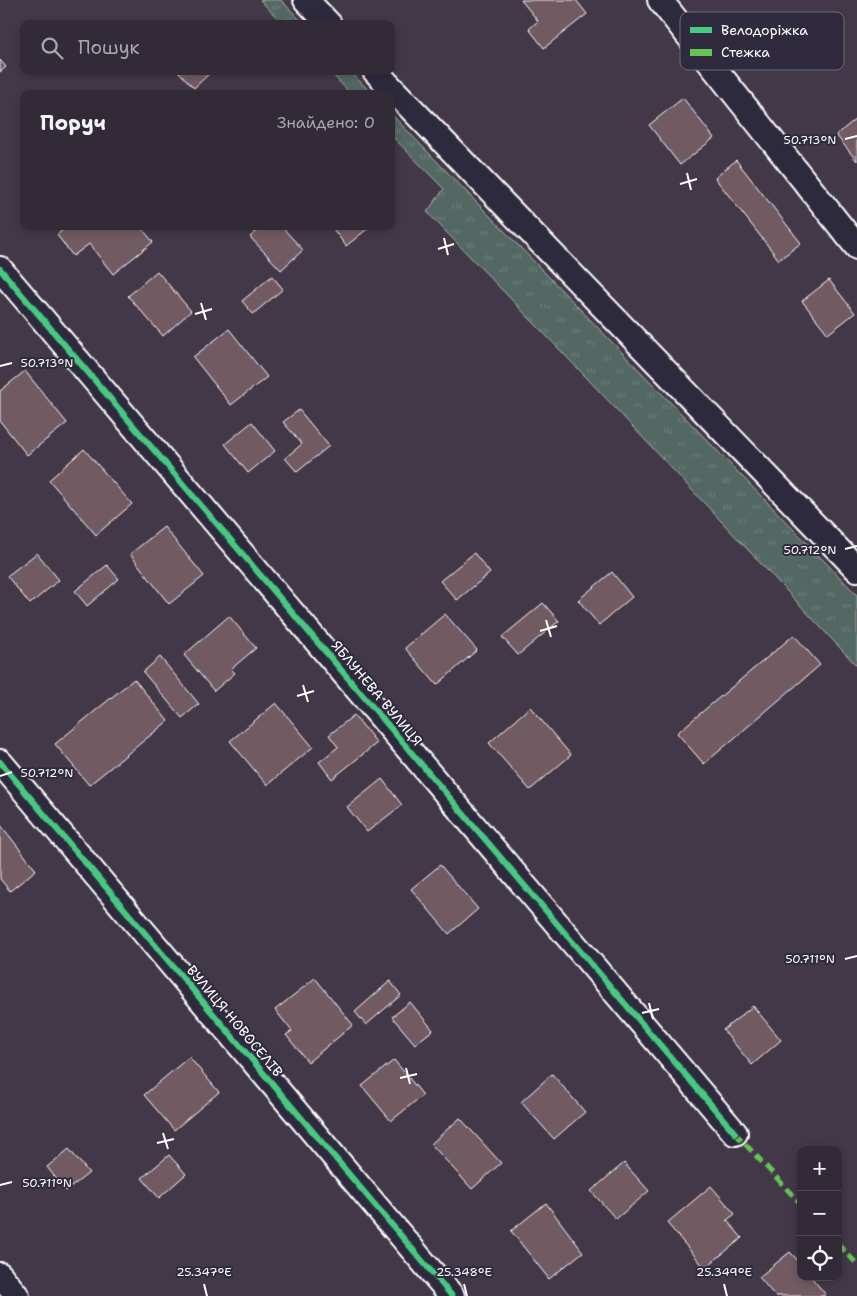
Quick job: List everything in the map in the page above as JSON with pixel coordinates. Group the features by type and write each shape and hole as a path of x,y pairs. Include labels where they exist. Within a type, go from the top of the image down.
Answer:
{"street":[{"path":"306,0 325,20"},
{"path":"660,0 680,25"},
{"path":"716,70 857,247"},
{"path":"379,75 393,90"},
{"path":"395,92 857,569"},
{"name":"ЯБЛУНЕВА ВУЛИЦЯ","path":"0,269 735,1133"},
{"name":"ВУЛИЦЯ НОВОСЕЛІВ","path":"0,762 452,1296"},
{"path":"0,1275 17,1296"}],"green space":[{"path":"260,0 281,0 300,20 279,20"},
{"path":"333,75 354,75 368,90 347,90"},
{"path":"395,118 857,595 857,666 586,377 427,212 444,189 395,139"}],"building":[{"path":"521,0 576,0 587,14 544,48 529,29 538,21"},
{"path":"0,60 6,67 0,72"},
{"path":"182,75 208,75 194,88"},
{"path":"683,98 714,138 680,165 649,125"},
{"path":"857,118 857,161 836,135"},
{"path":"736,160 801,243 779,260 715,178"},
{"path":"63,230 143,230 153,242 113,274 89,244 73,256 57,235"},
{"path":"258,230 285,230 303,250 281,270 250,237"},
{"path":"334,230 366,230 346,246"},
{"path":"157,271 191,311 163,336 128,296"},
{"path":"272,276 283,289 253,314 242,301"},
{"path":"829,280 855,313 828,334 802,301"},
{"path":"229,329 267,377 231,405 193,357"},
{"path":"25,371 67,423 27,455 0,421 0,391"},
{"path":"299,410 329,446 297,472 285,458 302,444 283,422"},
{"path":"252,422 275,451 248,473 225,444"},
{"path":"84,449 132,504 96,535 49,480"},
{"path":"164,527 204,576 169,604 130,554"},
{"path":"37,553 59,580 30,604 7,576"},
{"path":"474,553 490,573 457,600 440,581"},
{"path":"107,565 119,579 87,606 75,591"},
{"path":"612,572 632,597 599,625 578,600"},
{"path":"543,603 559,621 518,655 502,637"},
{"path":"445,614 477,650 437,685 405,648"},
{"path":"229,616 256,648 231,669 235,673 214,691 184,655"},
{"path":"794,635 820,665 704,764 677,733"},
{"path":"160,657 199,704 182,718 143,672"},
{"path":"134,679 168,721 89,785 55,744"},
{"path":"276,703 313,747 267,785 230,741"},
{"path":"530,707 571,755 530,790 489,743"},
{"path":"354,715 377,743 332,779 319,762 338,747 329,735"},
{"path":"382,779 402,805 367,832 347,807"},
{"path":"0,824 36,870 10,891 0,879"},
{"path":"440,865 478,909 449,934 411,889"},
{"path":"315,978 353,1025 308,1062 286,1035 292,1031 275,1010"},
{"path":"390,981 401,995 366,1025 355,1012"},
{"path":"410,1002 433,1030 415,1044 392,1017"},
{"path":"753,1006 781,1040 752,1065 723,1030"},
{"path":"189,1057 219,1092 174,1130 144,1095"},
{"path":"394,1060 423,1095 391,1121 362,1086"},
{"path":"552,1074 585,1112 554,1139 521,1102"},
{"path":"460,1118 501,1163 472,1189 431,1144"},
{"path":"69,1149 89,1173 66,1191 47,1167"},
{"path":"169,1155 186,1174 159,1198 142,1178"},
{"path":"624,1163 649,1191 616,1219 591,1191"},
{"path":"711,1186 735,1214 727,1220 742,1238 705,1268 667,1223"},
{"path":"546,1203 583,1252 549,1279 511,1231"},
{"path":"790,1252 797,1260 797,1281 814,1281 826,1295 775,1296 759,1277"}],"marked path":[{"path":"735,1133 797,1200"},
{"path":"842,1248 857,1264"}],"cycle path":[{"path":"0,269 735,1133"},
{"path":"0,762 452,1296"}]}
